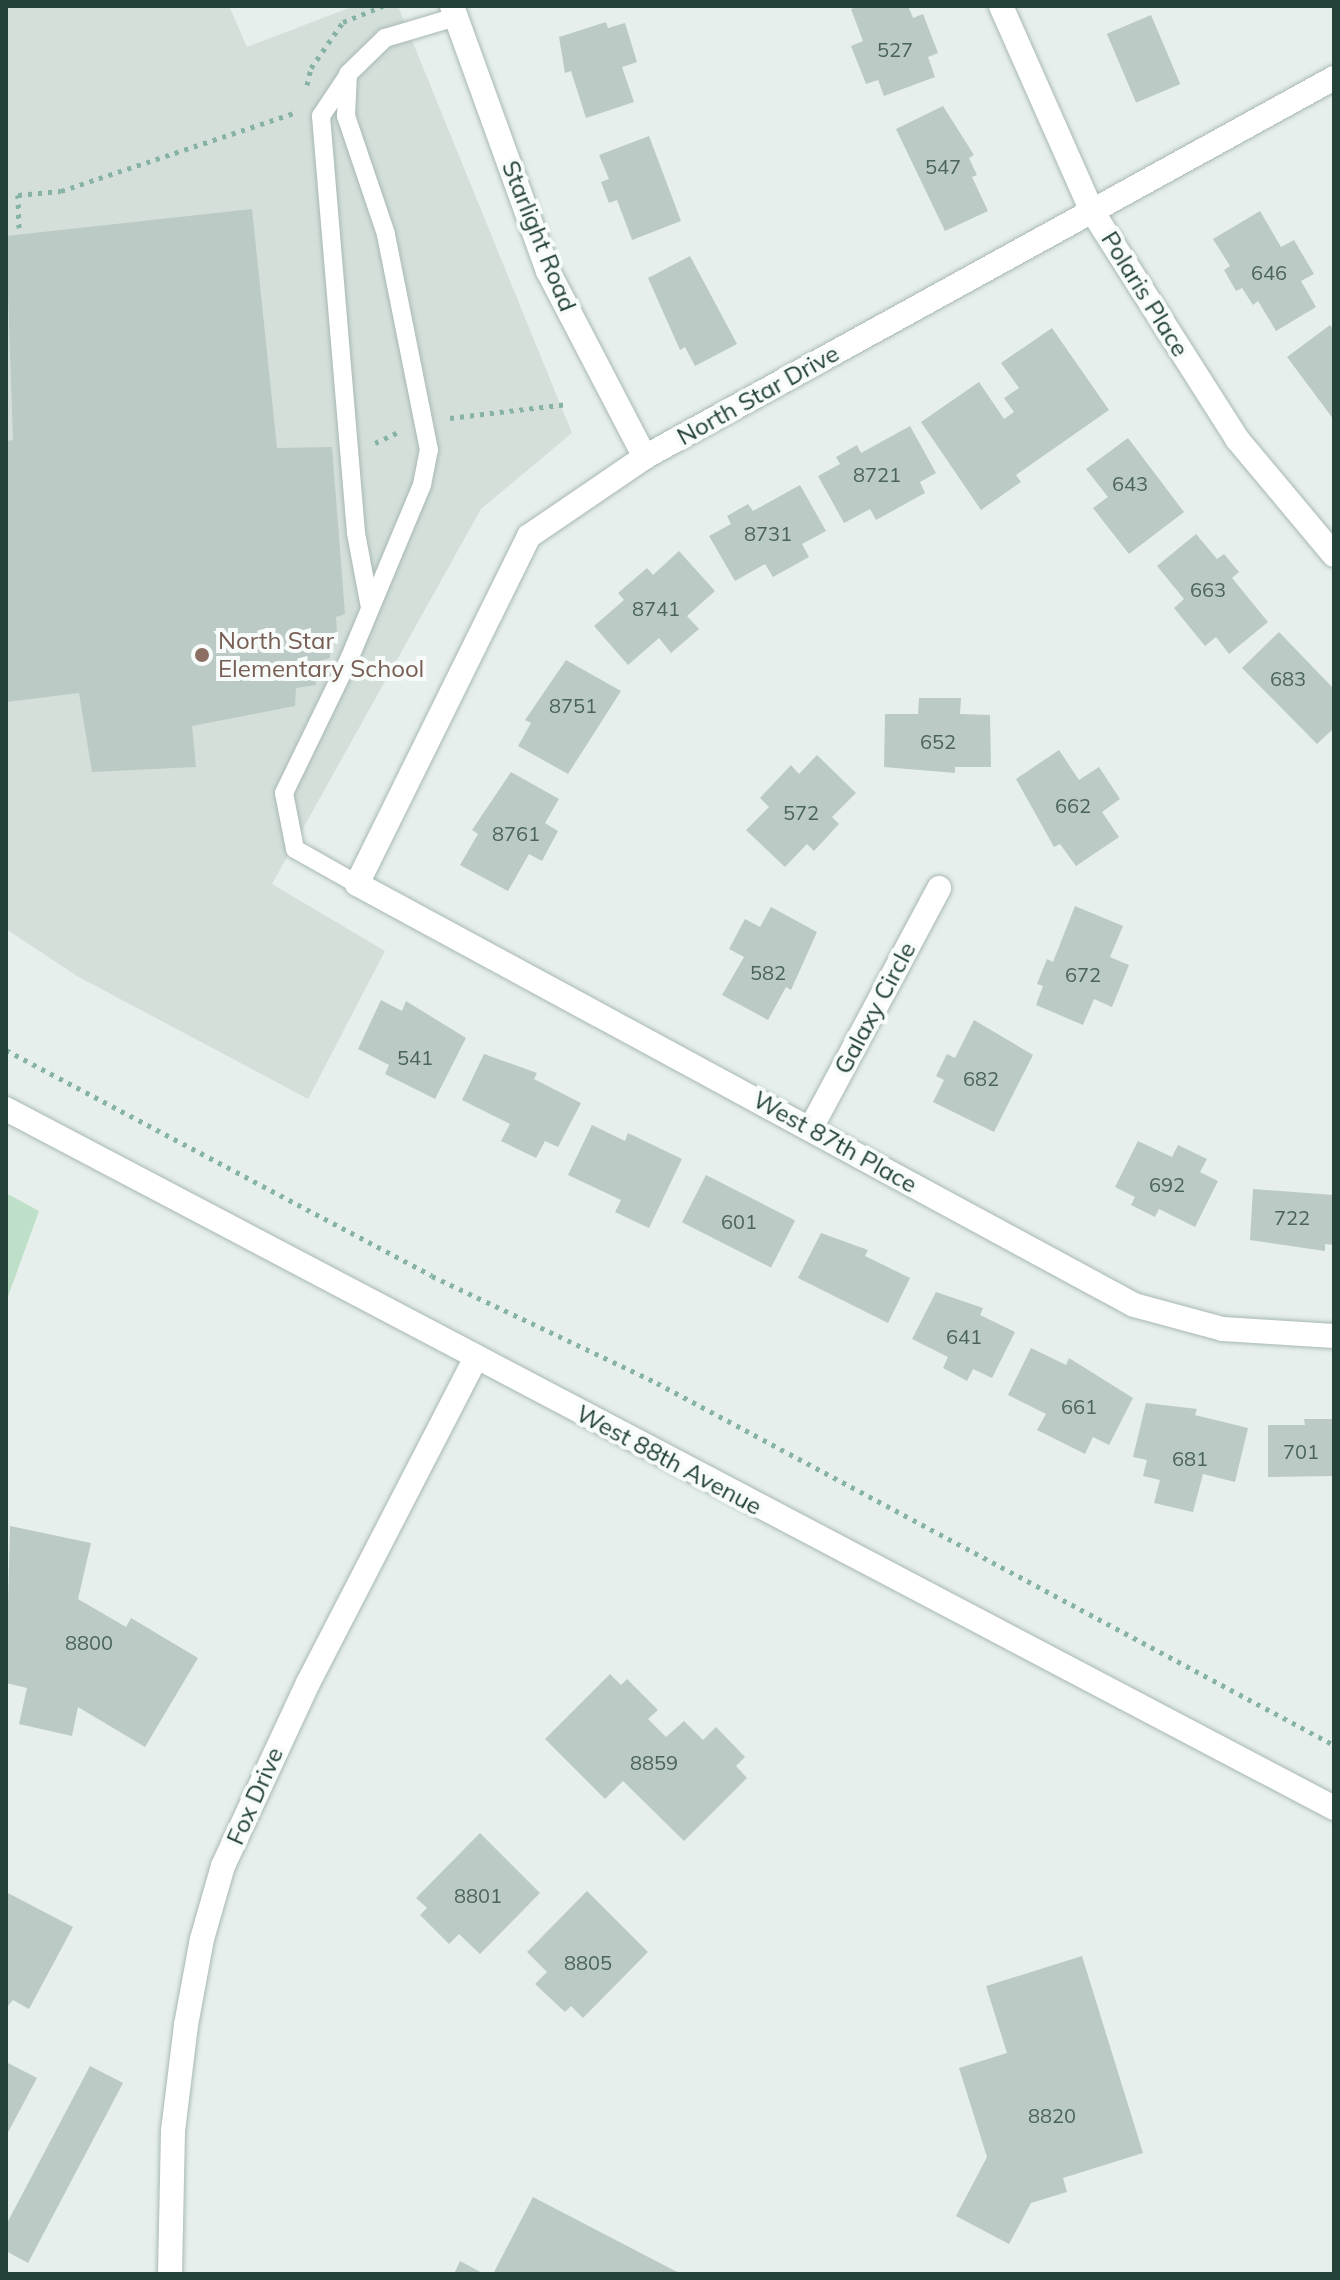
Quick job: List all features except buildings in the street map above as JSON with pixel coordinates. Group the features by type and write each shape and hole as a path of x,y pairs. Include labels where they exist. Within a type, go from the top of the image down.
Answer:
{"street":[{"name":"Polaris Place","path":"1001,6 1092,211 1237,439 1334,555"},
{"name":"Starlight Road","path":"454,11 548,271 645,457"},
{"name":"North Star Drive","path":"357,884 529,536 645,457 1334,78"},
{"name":"West 87th Place","path":"357,884 1134,1305 1223,1329 1334,1336"},
{"name":"Galaxy Circle","path":"811,1128 939,888"},
{"name":"West 88th Avenue","path":"6,1109 1334,1808"},
{"name":"Fox Drive","path":"170,2274 173,2131 186,2025 202,1939 223,1866 308,1683 476,1358"}],"lane":[{"path":"370,610 356,533 321,116 348,74 385,38 454,11"},
{"path":"348,74 346,116 386,234 429,450 422,485 370,610 284,793 295,849 357,884"}],"path":[{"path":"19,228 18,195 61,191 302,110"},
{"path":"349,455 423,421 568,404"},
{"path":"6,1050 432,1276 657,1383 1334,1745"}],"shaded area":[{"name":"North Star Elementary School","path":"6,6 229,6 247,47 354,6 398,6 572,433 481,509 272,884 385,951 308,1099 77,976 6,929"}],"green space":[{"path":"6,1193 39,1211 6,1302"}],"place":[{"name":"North Star Elementary School","path":"202,655"}]}
